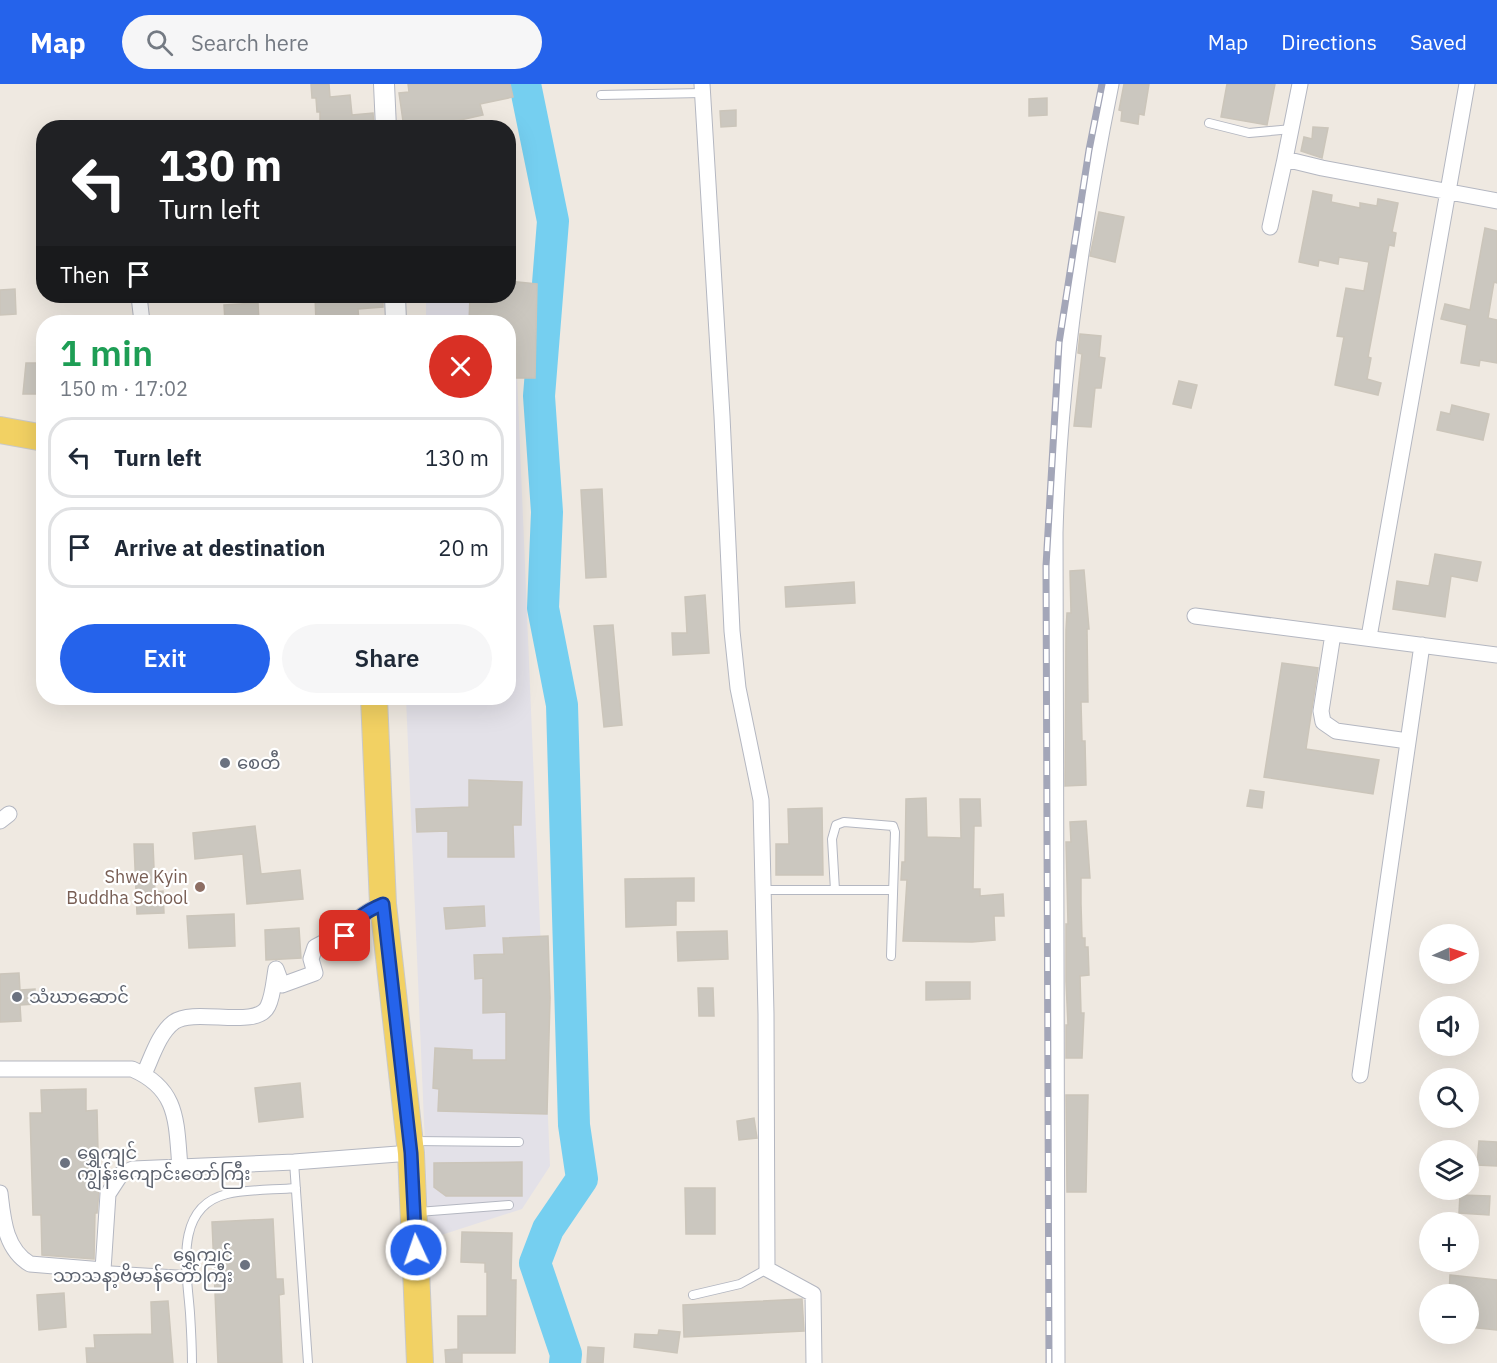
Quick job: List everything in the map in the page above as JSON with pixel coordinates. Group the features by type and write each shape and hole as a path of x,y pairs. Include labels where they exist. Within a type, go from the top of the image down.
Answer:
{"main road":[{"path":"0,430 36,437"},
{"path":"374,705 383,904 410,1147 420,1363"}],"street":[{"path":"384,84 386,120"},
{"path":"1057,1363 1057,459 1069,333 1094,171 1111,84"},
{"path":"1270,227 1300,84"},
{"path":"1369,637 1467,84"},
{"path":"702,88 722,416 732,631 738,688 761,800 768,1108 767,1269 813,1294 814,1363"},
{"path":"1286,159 1447,193 1497,201"},
{"path":"1194,616 1497,655"},
{"path":"1333,634 1321,711 1323,722 1336,731 1408,741"},
{"path":"1360,1075 1422,645"},
{"path":"144,1074 165,1030 177,1020 193,1016 253,1016 262,1013 268,1006 276,969 282,985 315,973 311,959 315,947 330,939 345,936 350,925 383,904"},
{"path":"0,1069 132,1069 144,1074 164,1090 175,1114 180,1167"},
{"path":"0,1193 3,1222 10,1240 24,1260 30,1264 104,1270 108,1194 113,1183 121,1174 133,1169 294,1162 410,1147"}],"lane":[{"path":"601,95 702,88"},
{"path":"1209,123 1249,133 1292,129"},
{"path":"835,890 832,839 836,825 844,822 893,826 895,832 891,956"},
{"path":"762,890 893,890"},
{"path":"410,1147 519,1142"},
{"path":"294,1162 308,1363"},
{"path":"192,1363 190,1311 185,1275 192,1223 204,1205 227,1194 296,1188"},
{"path":"413,1212 509,1205"},
{"path":"693,1294 741,1284 767,1269"},
{"path":"104,1270 185,1275"}],"shaded area":[{"path":"426,303 514,303 515,315 426,315"},
{"path":"516,350 550,1166 522,1209 429,1239 406,705 516,705"}],"building":[{"path":"311,84 329,84 330,97 350,95 352,115 373,113 373,120 320,120 316,98 312,98"},
{"path":"408,84 510,84 513,97 480,104 483,115 461,120 403,120 399,93 409,92"},
{"path":"1124,84 1149,84 1144,115 1139,114 1138,124 1121,121 1122,111 1119,110"},
{"path":"1227,84 1275,84 1267,125 1221,117"},
{"path":"1047,98 1047,115 1029,116 1029,99"},
{"path":"736,110 736,126 721,127 720,111"},
{"path":"1313,127 1328,128 1322,158 1301,151 1304,137 1312,139"},
{"path":"1313,191 1332,195 1331,202 1360,208 1360,203 1377,206 1378,199 1398,203 1392,232 1396,233 1394,246 1389,245 1368,357 1371,358 1367,379 1381,383 1378,395 1335,385 1344,337 1337,336 1346,288 1364,291 1369,262 1339,257 1338,264 1319,260 1318,266 1299,262"},
{"path":"1099,212 1124,217 1115,262 1090,256"},
{"path":"1485,228 1497,231 1497,283 1494,282 1488,318 1497,320 1497,363 1480,360 1479,366 1461,363 1467,325 1441,319 1445,304 1470,310"},
{"path":"516,282 537,284 535,378 516,378 516,315 469,315 470,303 516,303"},
{"path":"15,289 16,314 0,315 0,290"},
{"path":"258,303 259,315 225,315 224,305"},
{"path":"315,303 383,303 383,307 358,309 358,315 316,315"},
{"path":"1080,334 1101,336 1099,357 1105,358 1101,388 1095,388 1091,427 1074,426 1082,354 1078,353"},
{"path":"26,363 36,363 36,394 23,394"},
{"path":"1179,381 1197,385 1191,408 1173,404"},
{"path":"1452,405 1489,414 1483,440 1437,430 1441,412 1450,414"},
{"path":"602,489 606,577 586,578 581,490"},
{"path":"1435,554 1481,562 1477,581 1451,576 1445,617 1393,609 1397,581 1429,586"},
{"path":"1084,570 1089,629 1087,629 1088,702 1081,702 1086,785 1065,786 1066,630 1067,613 1071,613 1070,571"},
{"path":"854,582 855,603 786,607 785,587"},
{"path":"705,595 709,653 673,655 672,633 687,633 685,597"},
{"path":"613,625 622,725 604,727 594,626"},
{"path":"1282,663 1318,668 1306,749 1379,760 1373,794 1264,777"},
{"path":"469,780 522,782 521,825 513,825 514,857 448,857 448,831 417,832 416,809 469,807"},
{"path":"1250,790 1264,792 1262,808 1247,806"},
{"path":"926,798 927,837 961,838 960,799 980,799 981,826 974,826 973,889 980,889 980,896 1003,894 1004,916 994,916 995,940 903,941 907,880 901,880 902,862 905,862 906,799"},
{"path":"822,808 823,875 776,875 776,844 789,844 788,809"},
{"path":"1086,821 1090,878 1081,878 1081,904 1082,938 1085,938 1085,947 1088,947 1089,975 1080,976 1081,1013 1084,1013 1082,1058 1066,1058 1066,1025 1068,1025 1066,924 1068,924 1066,842 1071,842 1070,822"},
{"path":"255,826 261,874 300,870 303,899 247,904 243,854 195,859 193,833"},
{"path":"134,844 153,844 155,892 163,891 164,913 137,914"},
{"path":"694,878 694,901 676,901 676,925 626,927 625,879"},
{"path":"484,906 485,926 446,929 444,908"},
{"path":"234,914 235,946 189,948 187,916"},
{"path":"299,928 301,958 266,960 265,930"},
{"path":"727,931 728,959 678,961 677,932"},
{"path":"548,936 550,998 547,1114 438,1111 439,1089 433,1088 435,1048 472,1050 472,1060 506,1060 506,1012 483,1013 483,978 475,979 474,955 504,954 503,938"},
{"name":"သံဃာဆောင်","path":"19,973 20,990 35,989 35,1004 20,1005 21,1021 0,1022 0,974"},
{"path":"926,982 970,982 970,999 926,1000"},
{"path":"698,988 713,988 714,1016 699,1016"},
{"path":"300,1083 303,1117 259,1122 255,1088"},
{"name":"ရွှေကျင် ကျွန်းကျောင်းတော်ကြီး","path":"86,1089 86,1111 97,1110 99,1191 97,1213 95,1213 94,1259 42,1255 41,1215 33,1215 30,1113 42,1113 41,1090"},
{"path":"1066,1095 1088,1095 1086,1192 1067,1192"},
{"path":"754,1118 757,1138 739,1140 737,1121"},
{"path":"1479,1141 1497,1142 1497,1166 1479,1165"},
{"path":"522,1162 522,1196 446,1196 434,1187 434,1163"},
{"path":"685,1188 715,1188 715,1234 686,1234"},
{"path":"1479,1196 1490,1196 1489,1215 1479,1214 1479,1212 1459,1212 1460,1200 1479,1200"},
{"name":"ရွှေကျင် သာသနာ့ဗိမာန်တော်ကြီး","path":"273,1219 276,1279 283,1279 284,1294 279,1295 282,1363 218,1363 212,1222"},
{"path":"462,1232 512,1233 511,1280 516,1280 515,1353 462,1353 462,1363 446,1363 445,1350 458,1349 458,1316 487,1316 485,1263 461,1262"},
{"path":"1450,1275 1497,1280 1497,1330 1479,1328 1479,1284 1450,1284"},
{"path":"64,1293 66,1327 39,1330 37,1295"},
{"path":"802,1299 804,1331 684,1337 683,1305"},
{"path":"168,1301 173,1363 87,1363 86,1348 95,1348 94,1335 152,1334 151,1302"},
{"path":"659,1330 680,1332 677,1353 634,1347 635,1334 658,1335"},
{"path":"588,1347 604,1348 603,1363 587,1363"}],"waterway":[{"path":"525,84 553,221 539,396 547,512 543,608 562,705 574,1125 582,1179 548,1229 535,1263 566,1354 565,1363"}],"railway":[{"path":"1049,1363 1046,566 1059,343 1089,150 1102,84"}],"place":[{"name":"စေတီ","path":"225,763"},
{"name":"Shwe Kyin Buddha School","path":"200,887"},
{"name":"သံဃာဆောင်","path":"17,997"},
{"name":"ရွှေကျင် ကျွန်းကျောင်းတော်ကြီး","path":"65,1163"},
{"name":"ရွှေကျင် သာသနာ့ဗိမာန်တော်ကြီး","path":"245,1265"}],"route":[{"path":"345,936 350,925 383,904 411,1153 416,1250"}]}
